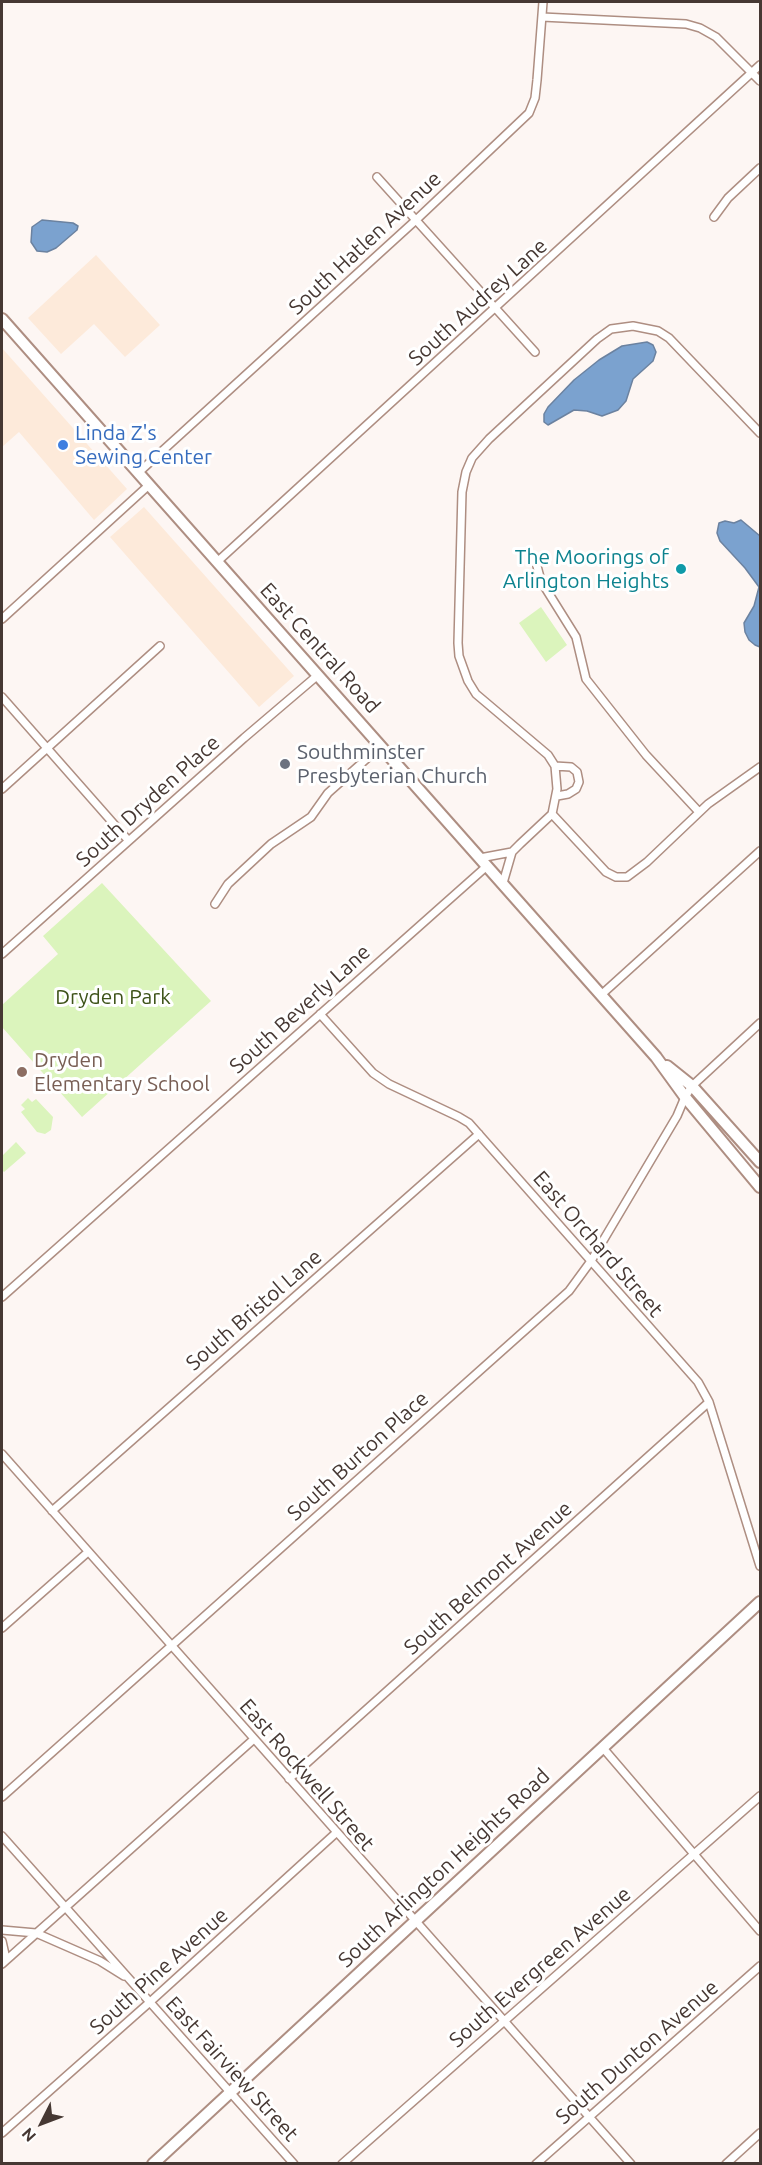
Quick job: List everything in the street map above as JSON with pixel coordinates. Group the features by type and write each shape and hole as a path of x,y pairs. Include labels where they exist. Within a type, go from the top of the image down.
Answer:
{"main road":[{"name":"East Central Road","path":"2,319 602,995 656,1057 685,1097 760,1186"},
{"name":"East Central Road","path":"656,1057 692,1086 760,1162"},
{"name":"South Arlington Heights Road","path":"153,2163 760,1602"}],"street":[{"name":"South Hatlen Avenue","path":"138,472 416,220 529,113 535,98 543,2"},
{"path":"542,17 686,24 700,28 716,37 760,81"},
{"name":"South Audrey Lane","path":"217,562 760,65"},
{"path":"714,217 728,198 760,168"},
{"path":"377,177 535,352"},
{"path":"484,862 512,852 552,814 556,796 555,766 540,748 476,694 468,681 459,656 462,492 466,472 472,458 489,439 579,355 611,329 633,326 658,331 669,338 760,434"},
{"path":"2,619 149,485"},
{"path":"537,566 541,581 580,646 581,663 586,679 646,755 699,812"},
{"path":"2,789 159,646"},
{"name":"South Dryden Place","path":"2,954 128,840 318,675"},
{"path":"2,697 128,840"},
{"path":"215,904 220,893 237,876 271,844 311,816 328,794 381,746"},
{"path":"555,766 571,767 577,772 579,782 576,789 568,794 556,796"},
{"path":"552,814 606,872 616,877 627,877 647,862 699,812 760,767"},
{"path":"602,995 760,851"},
{"path":"503,883 512,852"},
{"name":"South Beverly Lane","path":"2,1297 320,1014 484,862"},
{"name":"East Orchard Street","path":"320,1014 373,1073 389,1084 469,1123 698,1382 709,1402 760,1566"},
{"name":"South Burton Place","path":"2,1797 569,1291 591,1261 677,1116 692,1086 760,1023"},
{"name":"South Bristol Lane","path":"52,1511 479,1134"},
{"name":"South Belmont Avenue","path":"289,1779 709,1402"},
{"name":"East Rockwell Street","path":"3,1458 631,2163"},
{"path":"2,1628 88,1552"},
{"path":"4,1962 254,1739"},
{"path":"603,1748 760,1931"},
{"name":"South Evergreen Avenue","path":"342,2163 760,1796"},
{"name":"South Pine Avenue","path":"2,2133 337,1832"},
{"name":"East Fairview Street","path":"2,1836 294,2163"},
{"path":"2,1929 36,1933 100,1961 130,1980"},
{"path":"2,1941 4,1962"},
{"name":"South Dunton Avenue","path":"536,2163 760,1966"},
{"path":"726,2163 760,2133"}],"shaded area":[{"path":"96,255 160,325 125,357 94,324 61,354 28,318"},
{"path":"2,348 127,489 94,520 19,432 2,447"},
{"path":"144,507 294,676 259,707 110,537"}],"green space":[{"path":"541,607 567,645 546,662 519,623"},
{"name":"Dryden Park","path":"102,883 211,1001 82,1117 2,1027 2,1005 58,954 43,936"},
{"path":"28,1098 32,1102 36,1099 53,1117 51,1130 45,1134 37,1132 21,1112 25,1109 21,1105"},
{"path":"16,1142 26,1153 4,1172 2,1156"}],"water":[{"path":"42,220 73,223 78,226 77,230 56,248 47,252 37,251 31,242 32,227"},
{"path":"647,342 653,345 656,352 653,361 633,379 626,401 618,410 602,416 574,410 548,425 544,422 544,414 548,407 574,380 599,360 622,346"},
{"path":"741,520 760,536 760,647 749,640 744,623 754,606 759,587 720,541 717,533 719,523 725,521 734,523"}],"place":[{"name":"Linda Z's Sewing Center","path":"63,445"},
{"name":"The Moorings of Arlington Heights","path":"681,569"},
{"name":"Southminster Presbyterian Church","path":"285,764"},
{"name":"Dryden Elementary School","path":"22,1072"}]}
